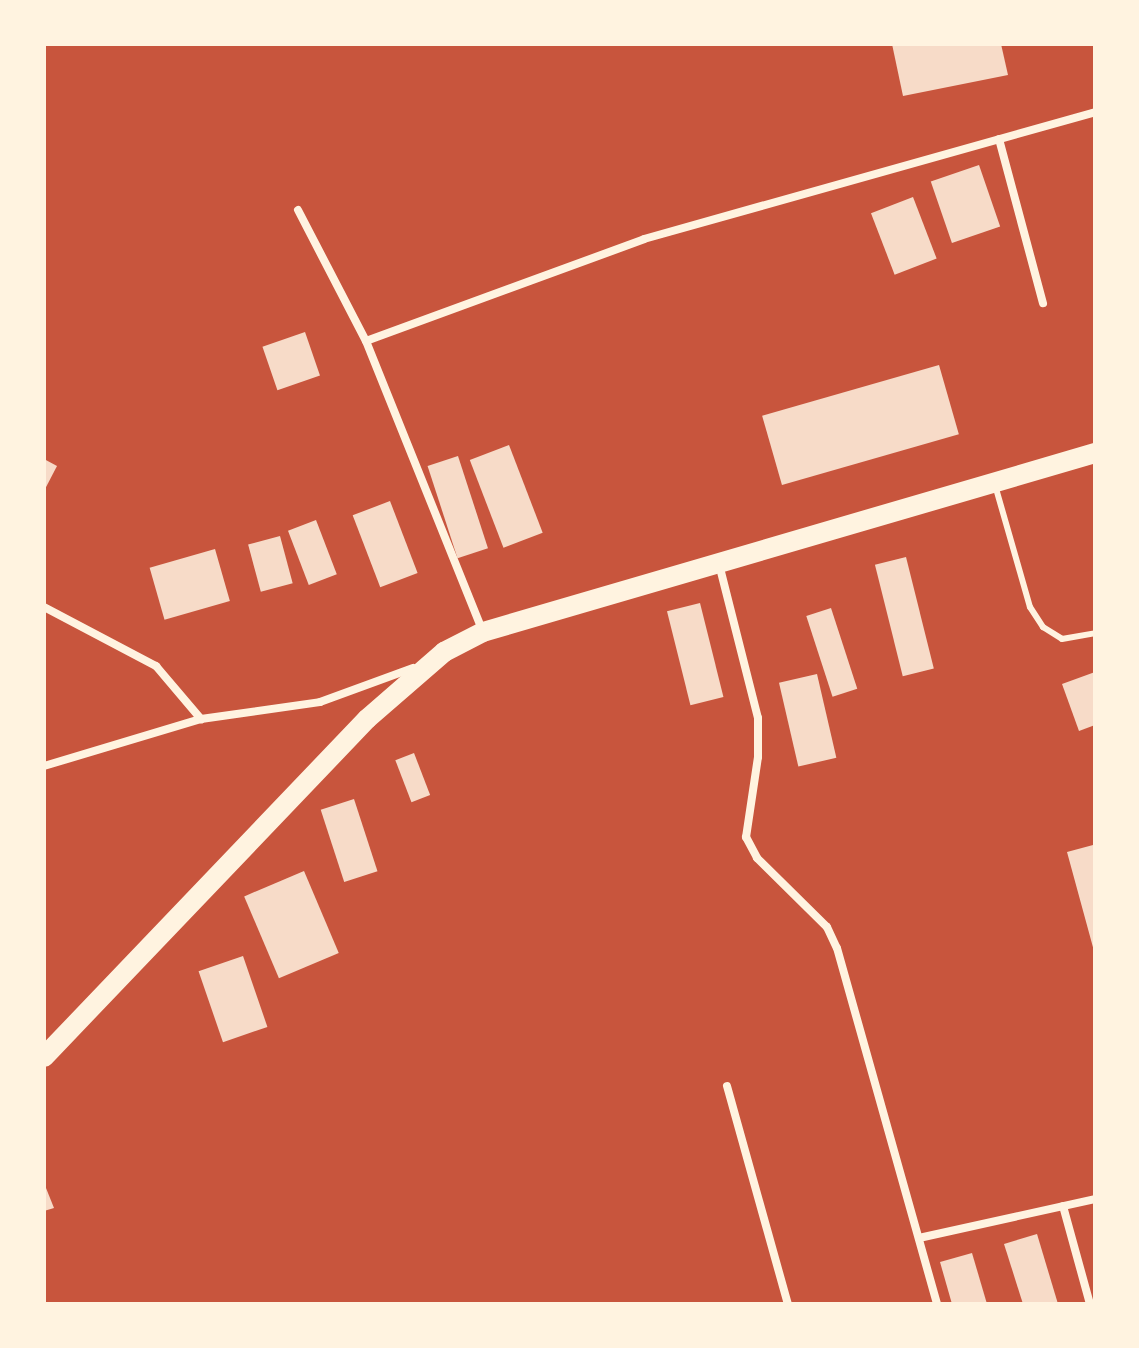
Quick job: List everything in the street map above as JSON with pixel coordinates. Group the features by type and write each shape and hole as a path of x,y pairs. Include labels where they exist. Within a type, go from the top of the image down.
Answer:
{"main road":[{"path":"44,1057 367,719 444,652 483,632 993,481 1094,457"}],"street":[{"path":"366,341 644,239 1095,112"},
{"path":"999,139 1043,303"},
{"path":"298,210 366,341 483,632"},
{"path":"719,563 758,718 758,757 746,837 757,858 827,927 837,948 937,1304"},
{"path":"44,607 156,666 201,719"},
{"path":"44,766 201,719 320,702 390,680 444,652"},
{"path":"727,1086 788,1304"},
{"path":"919,1238 1095,1199"},
{"path":"1063,1206 1090,1304"}],"lane":[{"path":"993,481 1030,607 1043,627 1062,639 1095,633"}],"building":[{"path":"892,44 1001,44 1008,75 903,96"},
{"path":"979,165 1000,226 952,243 931,182"},
{"path":"913,197 937,259 895,275 871,213"},
{"path":"305,332 320,375 277,390 262,347"},
{"path":"939,365 959,434 782,485 762,416"},
{"path":"509,445 543,533 503,548 470,460"},
{"path":"458,456 488,548 458,558 428,466"},
{"path":"44,459 57,466 44,491"},
{"path":"390,501 418,573 380,587 353,515"},
{"path":"316,520 337,574 309,585 288,531"},
{"path":"280,536 293,583 261,592 248,545"},
{"path":"215,549 230,601 165,620 150,568"},
{"path":"906,557 934,669 903,676 875,565"},
{"path":"700,603 723,697 690,705 667,611"},
{"path":"831,608 857,689 833,697 806,616"},
{"path":"1095,672 1095,725 1079,731 1062,684"},
{"path":"817,674 836,758 798,767 779,683"},
{"path":"414,753 430,795 411,802 395,760"},
{"path":"354,799 377,871 344,882 321,810"},
{"path":"1093,845 1095,854 1094,951 1067,852"},
{"path":"304,871 339,953 279,978 244,896"},
{"path":"243,956 267,1027 223,1042 199,971"},
{"path":"44,1183 54,1208 44,1211"},
{"path":"1037,1234 1058,1304 1023,1304 1004,1244"},
{"path":"972,1253 987,1304 952,1304 940,1262"}]}
